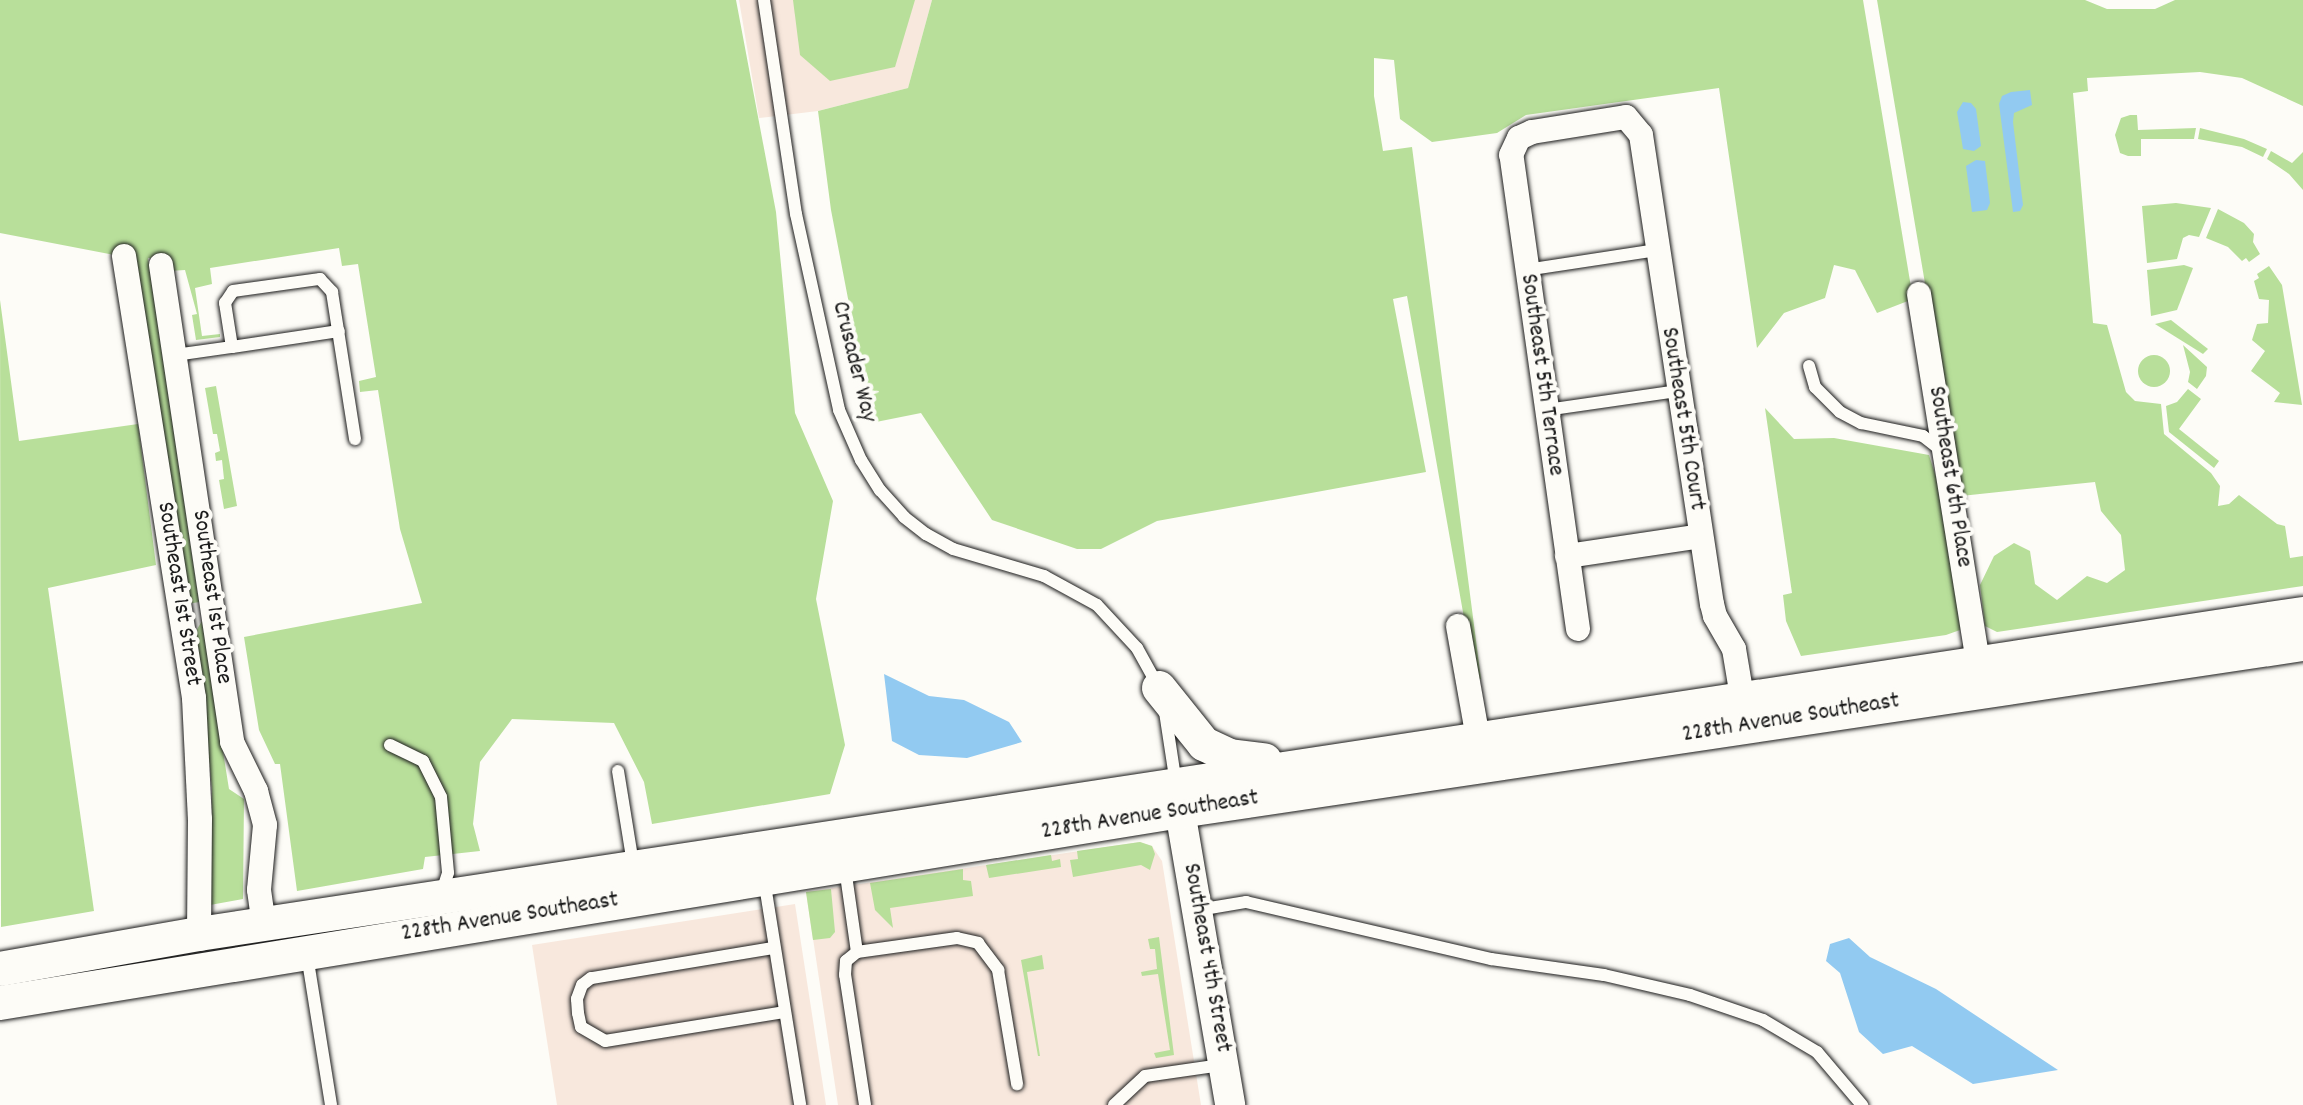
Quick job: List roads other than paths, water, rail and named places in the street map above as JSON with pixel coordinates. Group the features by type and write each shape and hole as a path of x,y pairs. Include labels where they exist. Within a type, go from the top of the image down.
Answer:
{"main road":[{"name":"228th Avenue Southeast","path":"0,969 264,924 442,913 763,877 845,864 1178,798 1345,758 2303,614"},
{"name":"228th Avenue Southeast","path":"0,1003 307,952 442,913 633,867 1178,798 2303,644"},
{"path":"1159,688 1204,744 1230,756 1272,761 1345,758"}],"street":[{"name":"Southeast 5th Court","path":"1532,132 1626,117 1641,135 1715,616 1734,649 1742,697"},
{"name":"Southeast 5th Terrace","path":"1532,132 1519,138 1511,155 1578,629"},
{"name":"Southeast 1st Street","path":"124,256 194,698 200,819 199,934"},
{"name":"Southeast 1st Place","path":"161,265 232,742 256,791 265,825 259,890 264,924"},
{"name":"Southeast 6th Place","path":"1919,294 1978,661"},
{"path":"1567,556 1701,536"},
{"path":"1458,626 1478,738"},
{"name":"Southeast 4th Street","path":"1178,798 1230,1105"}],"lane":[{"name":"Crusader Way","path":"764,0 796,214 846,433 888,499 926,534 953,549 1044,576 1097,605 1137,648 1159,688 1178,798"},
{"path":"1526,270 1657,250"},
{"path":"232,347 225,303 233,291 320,279 332,292 355,439"},
{"path":"175,355 339,331"},
{"path":"1809,366 1815,387 1840,412 1861,423 1923,436 1945,453"},
{"path":"1546,410 1678,391"},
{"path":"390,745 423,761 441,797 448,873 442,913"},
{"path":"618,771 633,867"},
{"path":"845,864 857,952"},
{"path":"763,877 800,1105"},
{"path":"1198,910 1246,902 1491,959 1604,975 1690,995 1763,1020 1817,1052 1862,1105"},
{"path":"865,1105 844,967 857,952 957,938 978,943 998,970 1017,1084"},
{"path":"773,948 591,978 582,985 577,999 578,1013 581,1027 605,1041 784,1012"},
{"path":"307,952 331,1105"},
{"path":"1114,1105 1145,1076 1224,1064"}],"water":[{"path":"2030,90 2032,105 2014,113 2023,205 2020,211 2013,212 1999,104 2002,96"},
{"path":"1963,102 1971,103 1976,109 1981,146 1974,151 1963,149 1957,112"},
{"path":"1976,160 1985,161 1990,203 1987,210 1972,212 1966,166"},
{"path":"884,674 929,696 964,700 1009,722 1022,742 967,758 919,755 892,741"},
{"path":"1849,938 1870,957 1936,989 2058,1070 1973,1084 1912,1046 1883,1054 1859,1032 1840,973 1826,961 1830,944"}]}
